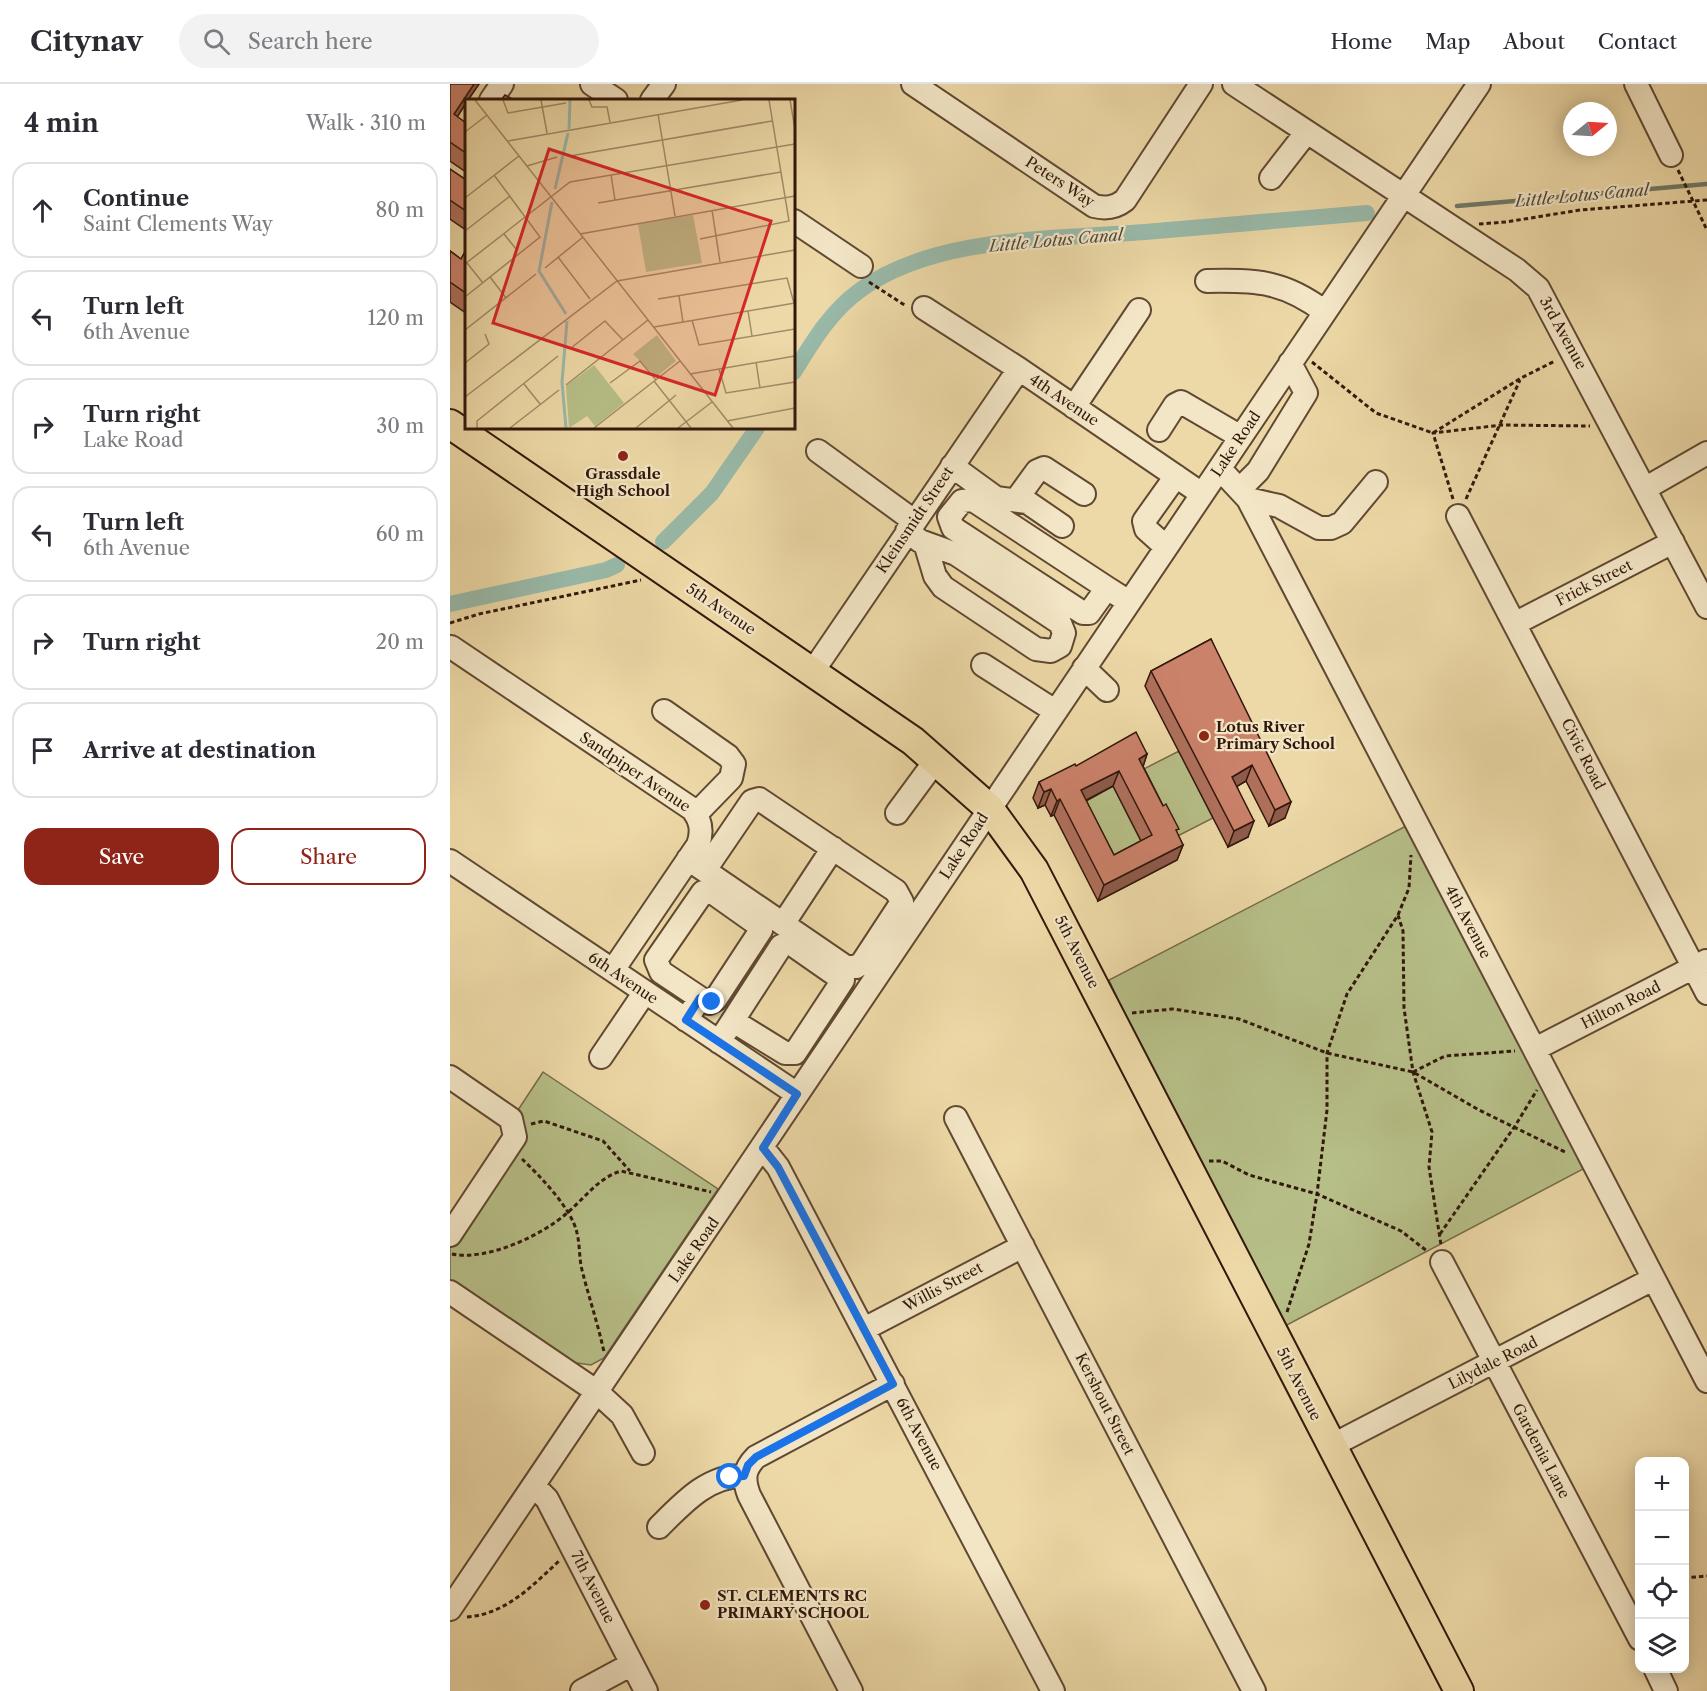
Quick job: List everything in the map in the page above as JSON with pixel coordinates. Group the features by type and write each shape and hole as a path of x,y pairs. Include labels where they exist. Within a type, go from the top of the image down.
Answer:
{"main road":[{"name":"5th Avenue","path":"450,424 623,541 656,573 813,671 936,760 989,808 1034,870 1459,1691"}],"street":[{"path":"492,99 502,84"},
{"path":"592,84 614,99"},
{"path":"653,99 664,84"},
{"name":"Peters Way","path":"912,84 1094,206 1101,208 1110,208 1125,200 1201,84"},
{"name":"3rd Avenue","path":"1234,84 1402,197 1517,270 1539,288 1707,607"},
{"name":"Lake Road","path":"453,1614 596,1391 763,1148 989,808 1479,84"},
{"path":"1636,84 1671,155"},
{"path":"1271,178 1306,133"},
{"path":"795,221 861,266"},
{"path":"1207,281 1252,280 1278,285 1302,296 1325,312"},
{"name":"4th Avenue","path":"924,308 1202,494"},
{"path":"1074,407 1139,310"},
{"path":"1294,357 1306,393 1244,494 1279,506 1319,528 1331,528 1342,523 1376,482"},
{"name":"Kleinsmidt Street","path":"813,671 915,532 951,466 1018,369"},
{"path":"1159,430 1175,405 1181,402 1240,437"},
{"path":"818,451 915,532 956,554 1060,623 1064,633 1060,646 1051,651 1036,649 943,587 934,576 915,532"},
{"path":"1646,488 1707,453"},
{"path":"951,466 996,498 1027,502 1062,526"},
{"path":"1016,500 1037,471 1044,468 1084,494"},
{"name":"4th Avenue","path":"1220,468 1244,494 1707,1381"},
{"path":"1166,547 1146,529 1144,521 1176,476"},
{"path":"1107,588 1089,613 1083,613 953,528 949,517 962,501 973,500 1129,602"},
{"name":"Civic Road","path":"1458,516 1700,964 1707,993"},
{"name":"Frick Street","path":"1516,623 1673,542"},
{"name":"Sandpiper Avenue","path":"451,647 696,814 700,824 697,865 613,970"},
{"path":"983,665 1055,711"},
{"path":"1084,668 1107,690"},
{"path":"664,711 728,756 734,764 731,778 696,814"},
{"path":"897,813 936,760"},
{"path":"755,799 763,801 901,895 901,905 860,965 846,967 697,865 755,799"},
{"path":"783,924 833,848"},
{"name":"6th Avenue","path":"450,861 797,1094"},
{"path":"709,890 757,924 761,930 715,1000 710,1003 700,998 662,972 656,960 703,892 709,890"},
{"path":"719,1042 733,1020 783,944 790,943 843,980 795,1053 785,1053 733,1020"},
{"name":"Hilton Road","path":"1534,1049 1700,964"},
{"path":"601,1057 645,992"},
{"path":"686,1020 700,998"},
{"path":"450,1077 511,1119 512,1137 450,1235"},
{"name":"Kershout Street","path":"956,1118 1254,1691"},
{"name":"6th Avenue","path":"763,1148 778,1167 1053,1691"},
{"name":"Willis Street","path":"864,1329 1023,1246"},
{"name":"Gardenia Lane","path":"1442,1262 1635,1630"},
{"name":"Lilydale Road","path":"1331,1446 1653,1279"},
{"path":"450,1292 596,1391 622,1414 643,1453"},
{"path":"851,1691 749,1495 744,1476 748,1465 756,1457 893,1384"},
{"path":"658,1527 685,1502 712,1482 744,1476"},
{"name":"7th Avenue","path":"534,1486 547,1499 646,1691"},
{"path":"582,1691 632,1664"},
{"path":"1657,1673 1666,1691"}],"path":[{"path":"1680,177 1707,230"},
{"path":"1447,225 1506,222 1580,210 1707,200"},
{"path":"885,293 915,312 924,308"},
{"path":"1433,433 1521,378 1574,352"},
{"path":"1294,357 1376,413 1433,433 1502,425 1613,426"},
{"path":"1458,516 1502,425 1521,378"},
{"path":"1433,433 1458,516"},
{"path":"450,623 479,614 613,587 656,573"},
{"path":"1278,1342 1309,1244 1327,1110 1327,1053 1347,994 1398,915 1409,888 1411,853"},
{"path":"1398,915 1403,931 1404,1008 1413,1072 1432,1132 1429,1167 1440,1234 1442,1262"},
{"path":"1110,1016 1173,1009 1239,1019 1327,1053 1413,1072 1479,1110 1578,1159 1589,1153"},
{"path":"1413,1072 1445,1056 1534,1049"},
{"path":"1440,1234 1515,1126 1547,1073"},
{"path":"607,1356 581,1268 577,1231 568,1213 512,1137 544,1121 603,1141 631,1171"},
{"path":"1189,1172 1206,1161 1222,1161 1249,1175 1317,1194 1401,1231 1442,1262"},
{"path":"450,1254 477,1254 521,1242 568,1213 609,1175 621,1171 631,1171 711,1192 716,1196"},
{"path":"453,1614 477,1617 515,1601 566,1556"},
{"path":"1689,1577 1707,1575"}],"green space":[{"path":"1179,751 1213,818 1168,841 1134,774"},
{"path":"1113,786 1146,851 1108,871 1075,806"},
{"path":"1406,826 1585,1168 1285,1326 1145,1059 1109,980"},
{"path":"543,1072 718,1189 604,1358 591,1365 577,1363 575,1367 450,1283 450,1247 524,1138 524,1124 516,1113"}],"building":[{"path":"450,84 474,84 454,114 465,122 465,152 450,142"},
{"path":"450,169 465,179 465,210 450,200"},
{"path":"450,251 461,259 465,252 465,292 450,282"},
{"path":"1211,639 1291,802 1275,810 1252,765 1232,777 1254,821 1234,831 1151,671"},
{"path":"1136,732 1147,754 1139,759 1163,806 1166,804 1179,829 1176,830 1183,845 1104,885 1060,799 1057,801 1051,789 1044,792 1039,782 1075,764 1076,766","holes":["1119,771 1152,835 1114,855 1081,790"]}],"waterway":[{"name":"Little Lotus Canal","path":"1457,206 1707,184"},
{"name":"Little Lotus Canal","path":"795,370 822,328 839,308 859,291 889,273 922,260 958,250 1035,239 1367,213"},
{"name":"Little Lotus Canal","path":"663,542 712,493 756,429"},
{"name":"Little Lotus Canal","path":"450,604 606,570 617,565"}],"place":[{"name":"Grassdale High School","path":"623,456"},
{"name":"Lotus River Primary School","path":"1204,736"},
{"name":"ST. CLEMENTS RC PRIMARY SCHOOL","path":"705,1605"}],"route":[{"path":"712,1002 706,1002 700,998 686,1020 797,1094 763,1148 778,1167 893,1384 756,1457 748,1465 744,1476 730,1477"}]}
